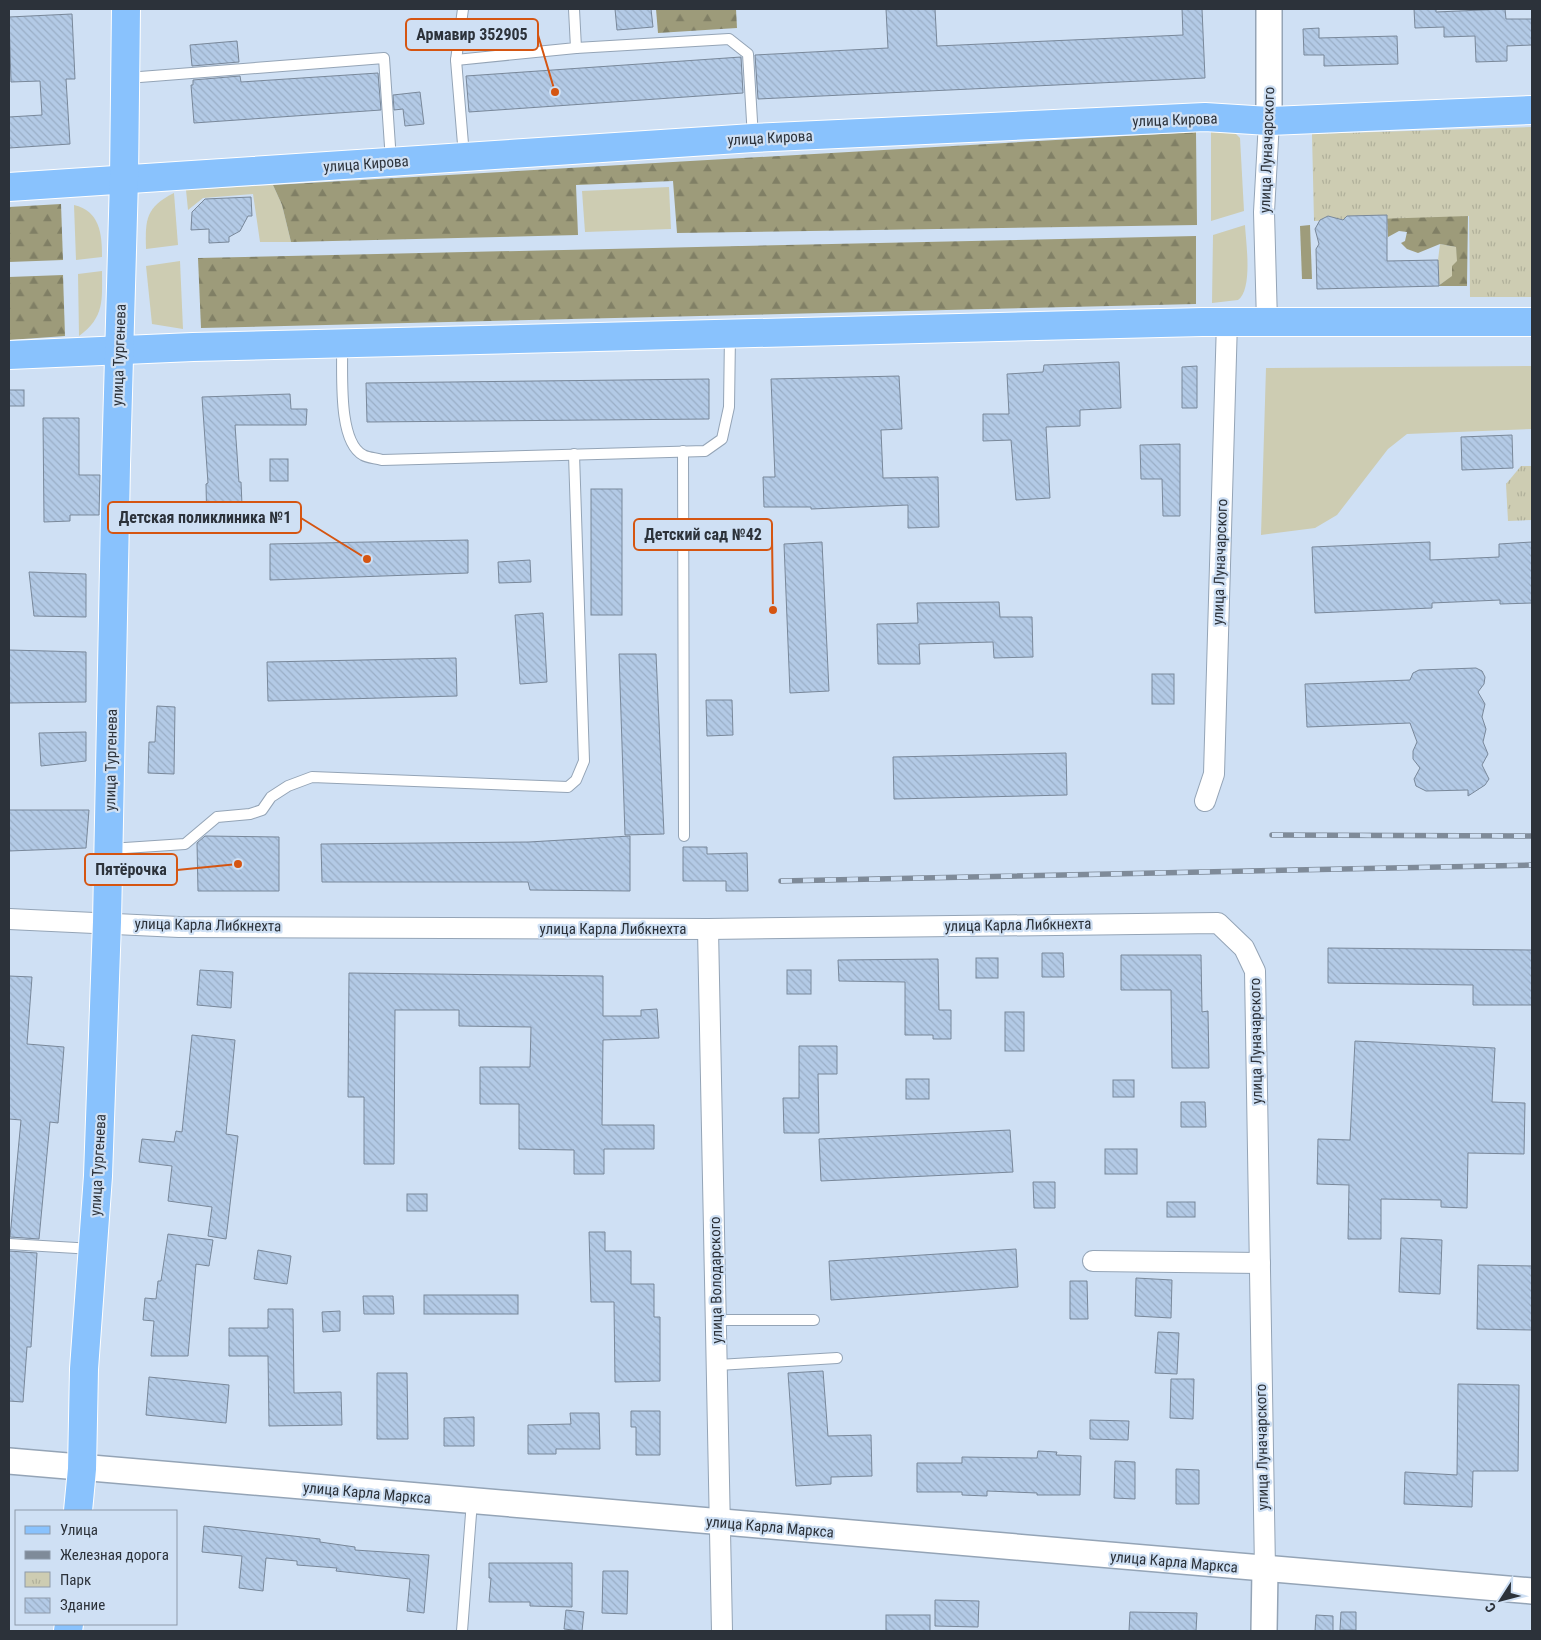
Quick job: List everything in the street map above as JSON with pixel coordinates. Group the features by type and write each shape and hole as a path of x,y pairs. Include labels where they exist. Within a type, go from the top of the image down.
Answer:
{"main road":[{"name":"улица Тургенева","path":"78,1510 82,1469 84,1369 93,1249 107,922 124,179 126,9"},
{"name":"улица Кирова","path":"9,187 753,138 1205,118 1269,121 1532,110"},
{"path":"9,354 120,349 730,332 1227,322 1532,322"}],"street":[{"name":"улица Луначарского","path":"1268,322 1264,212 1269,121 1269,9"},
{"name":"улица Луначарского","path":"1205,801 1214,774 1227,322"},
{"name":"улица Карла Либкнехта","path":"9,919 107,922 179,927 708,929 1218,923"},
{"name":"улица Луначарского","path":"1218,923 1244,948 1255,971 1265,1570 1264,1631"},
{"name":"улица Володарского","path":"708,929 722,1631"},
{"path":"1093,1261 1260,1264"},
{"name":"улица Карла Маркса","path":"9,1462 1265,1570 1532,1591"}],"lane":[{"path":"463,9 456,60 464,157"},
{"path":"574,9 576,48"},
{"path":"456,60 576,48 730,39 748,54 753,138"},
{"path":"126,78 384,58 391,162"},
{"path":"342,343 345,421 352,443 363,455 382,460 705,451 722,439 729,408 730,332"},
{"path":"683,451 684,836"},
{"path":"109,849 185,844 217,817 250,814 262,810 271,797 288,786 312,777 568,786 576,780 584,761 574,454"},
{"path":"9,1244 93,1249"},
{"path":"716,1320 814,1320"},
{"path":"718,1365 836,1358"},
{"path":"462,1631 472,1501"}],"green space":[{"path":"656,9 736,9 737,28 658,33"},
{"path":"1532,127 1532,297 1470,297 1469,216 1314,221 1312,134"},
{"path":"1211,130 1233,131 1240,138 1244,211 1211,221"},
{"path":"1196,132 1197,225 677,233 673,181 576,185 578,235 291,242 282,205 273,185"},
{"path":"273,185 282,205 291,242 260,242 253,194 203,198 188,210 186,190"},
{"path":"669,187 671,229 585,232 582,191"},
{"path":"174,193 178,245 146,249 146,230 149,215 158,203"},
{"path":"61,204 63,260 9,262 9,207"},
{"path":"74,205 89,212 98,225 102,257 76,260"},
{"path":"1468,213 1467,286 1438,286 1452,276 1452,266 1457,261 1456,247 1440,244 1418,253 1407,249 1401,243 1405,241 1407,232 1399,231 1388,237 1387,215"},
{"path":"1245,225 1247,276 1243,294 1238,300 1212,303 1213,235"},
{"path":"1196,236 1196,304 201,328 198,258"},
{"path":"1440,244 1456,247 1459,263 1455,275 1439,285 1438,260"},
{"path":"180,261 183,329 152,324 146,266"},
{"path":"102,271 102,299 98,315 94,322 79,336 78,274"},
{"path":"63,275 65,336 9,340 9,277"},
{"path":"1532,366 1532,429 1407,434 1388,449 1337,515 1315,528 1261,535 1266,368"},
{"path":"1521,466 1532,466 1532,520 1508,521 1506,484"}],"shaded area":[{"path":"1310,225 1312,279 1302,279 1300,226"}],"building":[{"path":"615,9 651,9 653,27 617,30"},
{"path":"886,9 935,9 937,46 1183,35 1182,9 1202,9 1205,78 758,99 755,55 888,48"},
{"path":"1414,9 1436,9 1436,12 1505,9 1506,19 1532,19 1532,45 1507,46 1507,61 1476,62 1475,36 1444,37 1444,27 1415,28"},
{"path":"72,14 75,79 66,79 70,144 9,148 9,117 42,115 40,81 11,82 9,17"},
{"path":"1319,28 1319,38 1397,36 1398,64 1324,66 1324,55 1304,55 1303,29"},
{"path":"237,41 239,62 192,66 190,45"},
{"path":"741,57 743,93 469,112 466,76"},
{"path":"378,73 381,110 194,123 191,85 193,85 193,80 240,76 241,82"},
{"path":"420,92 424,124 405,126 403,109 394,110 393,95"},
{"path":"251,197 252,216 248,216 240,231 229,237 229,242 209,243 209,229 191,230 192,212 205,199"},
{"path":"1387,215 1387,261 1438,260 1439,286 1317,289 1316,249 1319,244 1315,229 1320,220 1328,216 1343,220 1347,216"},
{"path":"1119,362 1121,408 1080,410 1080,426 1046,427 1050,498 1016,500 1011,440 983,441 983,414 1009,414 1007,374 1043,372 1044,365"},
{"path":"1197,366 1197,408 1182,408 1182,367"},
{"path":"899,376 902,429 881,430 883,478 938,477 939,527 908,528 908,505 811,509 811,507 764,507 763,477 775,477 771,379"},
{"path":"709,379 709,419 367,422 366,383"},
{"path":"9,390 24,390 24,406 9,406"},
{"path":"290,394 291,409 307,409 306,425 235,425 239,482 241,482 243,528 207,530 206,484 208,483 202,397"},
{"path":"43,418 79,418 79,475 100,475 99,515 70,515 70,521 44,522"},
{"path":"1512,435 1513,468 1462,470 1461,437"},
{"path":"1180,444 1180,516 1163,516 1162,479 1141,479 1140,445"},
{"path":"270,459 288,459 288,481 270,481"},
{"path":"591,489 622,489 622,615 591,615"},
{"path":"468,540 468,573 270,580 270,544"},
{"path":"822,542 829,691 790,693 784,544"},
{"path":"1430,542 1430,560 1499,557 1499,544 1532,542 1532,603 1500,604 1500,600 1432,603 1432,608 1315,613 1312,547"},
{"path":"530,560 531,582 499,583 498,562"},
{"path":"29,572 86,574 86,617 34,616"},
{"path":"999,602 1000,617 1032,617 1033,657 994,658 993,642 919,644 920,664 878,664 877,624 918,623 917,603"},
{"path":"543,613 547,682 520,684 515,615"},
{"path":"9,650 86,652 86,702 9,703"},
{"path":"619,654 656,654 664,834 625,835"},
{"path":"456,658 457,696 268,701 267,662"},
{"path":"1476,668 1482,671 1485,677 1484,684 1478,692 1485,704 1482,717 1486,729 1483,742 1488,754 1482,765 1489,779 1485,785 1468,796 1468,790 1426,791 1416,786 1414,779 1420,768 1413,759 1413,751 1417,742 1410,723 1307,727 1305,684 1410,680 1413,673 1419,670"},
{"path":"1152,674 1174,674 1174,704 1152,704"},
{"path":"706,700 732,700 733,735 707,736"},
{"path":"157,706 175,707 174,774 148,773 149,742 155,742"},
{"path":"86,732 86,761 41,766 39,733"},
{"path":"1066,753 1067,795 894,799 893,757"},
{"path":"9,810 89,810 86,848 9,851"},
{"path":"205,836 279,837 279,891 198,891 197,843"},
{"path":"630,836 630,891 530,890 528,882 322,882 321,844 529,842"},
{"path":"683,847 707,847 707,854 747,853 748,891 726,891 726,881 683,881"},
{"path":"1328,948 1532,950 1532,1005 1473,1005 1473,985 1328,983"},
{"path":"1042,953 1063,953 1064,977 1042,977"},
{"path":"1121,955 1201,955 1202,1012 1208,1011 1209,1068 1172,1068 1171,990 1121,990"},
{"path":"976,958 998,958 998,978 976,978"},
{"path":"938,959 939,1010 951,1010 951,1039 933,1039 933,1035 905,1035 905,982 839,981 838,960"},
{"path":"200,970 233,972 231,1008 197,1005"},
{"path":"787,970 811,970 811,994 787,994"},
{"path":"349,973 603,976 603,1016 641,1016 641,1010 657,1009 659,1038 603,1040 602,1125 654,1125 654,1149 604,1149 604,1174 574,1174 574,1150 519,1149 519,1104 480,1104 480,1067 530,1067 531,1027 459,1026 459,1010 395,1010 394,1164 364,1164 364,1097 348,1097"},
{"path":"9,976 32,977 27,1044 64,1047 58,1123 50,1122 39,1239 10,1237 21,1120 9,1119"},
{"path":"1005,1012 1024,1012 1024,1051 1005,1051"},
{"path":"192,1035 235,1040 226,1134 238,1136 226,1239 208,1236 212,1207 168,1201 172,1166 139,1162 142,1139 174,1142 176,1131 182,1132"},
{"path":"1355,1041 1495,1048 1492,1102 1525,1103 1524,1154 1468,1153 1467,1208 1441,1207 1441,1200 1381,1199 1381,1239 1348,1239 1349,1185 1317,1184 1318,1139 1350,1140"},
{"path":"799,1046 837,1046 837,1074 818,1074 819,1133 784,1133 783,1098 799,1098"},
{"path":"906,1079 929,1079 929,1099 906,1099"},
{"path":"1113,1080 1134,1080 1134,1097 1113,1097"},
{"path":"1181,1102 1205,1102 1206,1127 1181,1127"},
{"path":"1010,1130 1013,1172 821,1181 819,1139"},
{"path":"1105,1149 1137,1149 1137,1174 1105,1174"},
{"path":"1033,1182 1055,1182 1055,1208 1034,1208"},
{"path":"407,1194 427,1194 427,1211 407,1211"},
{"path":"1167,1202 1195,1202 1195,1217 1167,1217"},
{"path":"589,1232 605,1232 605,1251 631,1251 631,1284 654,1284 654,1317 660,1317 660,1381 615,1382 614,1302 591,1302"},
{"path":"168,1234 213,1240 209,1266 196,1264 188,1356 151,1356 154,1321 143,1320 145,1298 156,1299 158,1281 161,1281"},
{"path":"1401,1238 1442,1240 1440,1294 1399,1292"},
{"path":"1016,1249 1018,1287 831,1300 829,1261"},
{"path":"258,1250 291,1256 287,1284 254,1279"},
{"path":"9,1251 37,1253 31,1347 27,1347 23,1402 9,1401"},
{"path":"1478,1265 1532,1266 1532,1330 1477,1329"},
{"path":"1136,1278 1172,1280 1171,1318 1135,1316"},
{"path":"1070,1281 1087,1281 1088,1319 1070,1319"},
{"path":"424,1295 518,1295 518,1314 424,1314"},
{"path":"363,1296 393,1296 394,1314 364,1314"},
{"path":"268,1309 293,1309 294,1393 341,1392 342,1425 269,1426 268,1356 229,1356 229,1328 268,1328"},
{"path":"340,1311 340,1331 323,1332 322,1312"},
{"path":"1158,1332 1179,1333 1177,1374 1155,1373"},
{"path":"823,1371 828,1436 871,1435 872,1476 831,1477 831,1484 796,1486 788,1373"},
{"path":"377,1373 407,1373 408,1439 377,1439"},
{"path":"149,1377 229,1385 226,1423 146,1415"},
{"path":"1171,1379 1194,1379 1193,1419 1170,1418"},
{"path":"1458,1384 1519,1385 1518,1471 1473,1471 1472,1507 1404,1504 1405,1472 1457,1475"},
{"path":"631,1411 660,1411 660,1455 636,1455 636,1427 631,1427"},
{"path":"570,1413 599,1413 600,1449 556,1449 556,1454 528,1454 528,1425 571,1424"},
{"path":"474,1417 474,1446 444,1446 444,1418"},
{"path":"1090,1420 1129,1421 1128,1440 1090,1439"},
{"path":"1038,1451 1057,1452 1056,1455 1081,1456 1080,1495 1037,1495 1037,1493 987,1491 987,1496 962,1495 962,1492 917,1492 917,1463 962,1463 962,1457 1037,1458"},
{"path":"1115,1461 1135,1462 1135,1499 1114,1498"},
{"path":"1176,1469 1199,1470 1199,1504 1176,1504"},
{"path":"204,1526 320,1539 320,1542 355,1547 355,1550 429,1555 424,1613 407,1611 410,1579 336,1571 337,1568 297,1565 297,1561 266,1558 263,1591 239,1588 242,1556 202,1552"},
{"path":"489,1563 572,1563 572,1607 530,1606 530,1602 489,1602 491,1578 489,1578"},
{"path":"603,1571 628,1571 627,1614 602,1613"},
{"path":"935,1600 979,1601 978,1627 935,1626"},
{"path":"566,1610 584,1612 582,1631 564,1629"},
{"path":"1130,1612 1197,1613 1196,1631 1129,1631"},
{"path":"1341,1612 1356,1612 1356,1630 1340,1630"},
{"path":"886,1615 930,1615 930,1631 886,1631"},
{"path":"1316,1615 1333,1616 1333,1631 1315,1631"}],"railway":[{"path":"1272,835 1532,836"},
{"path":"781,881 1532,865"}],"place":[{"name":"Армавир 352905","path":"555,92"},
{"name":"Детская поликлиника №1","path":"367,559"},
{"name":"Детский сад №42","path":"773,610"},
{"name":"Пятёрочка","path":"238,864"}]}
